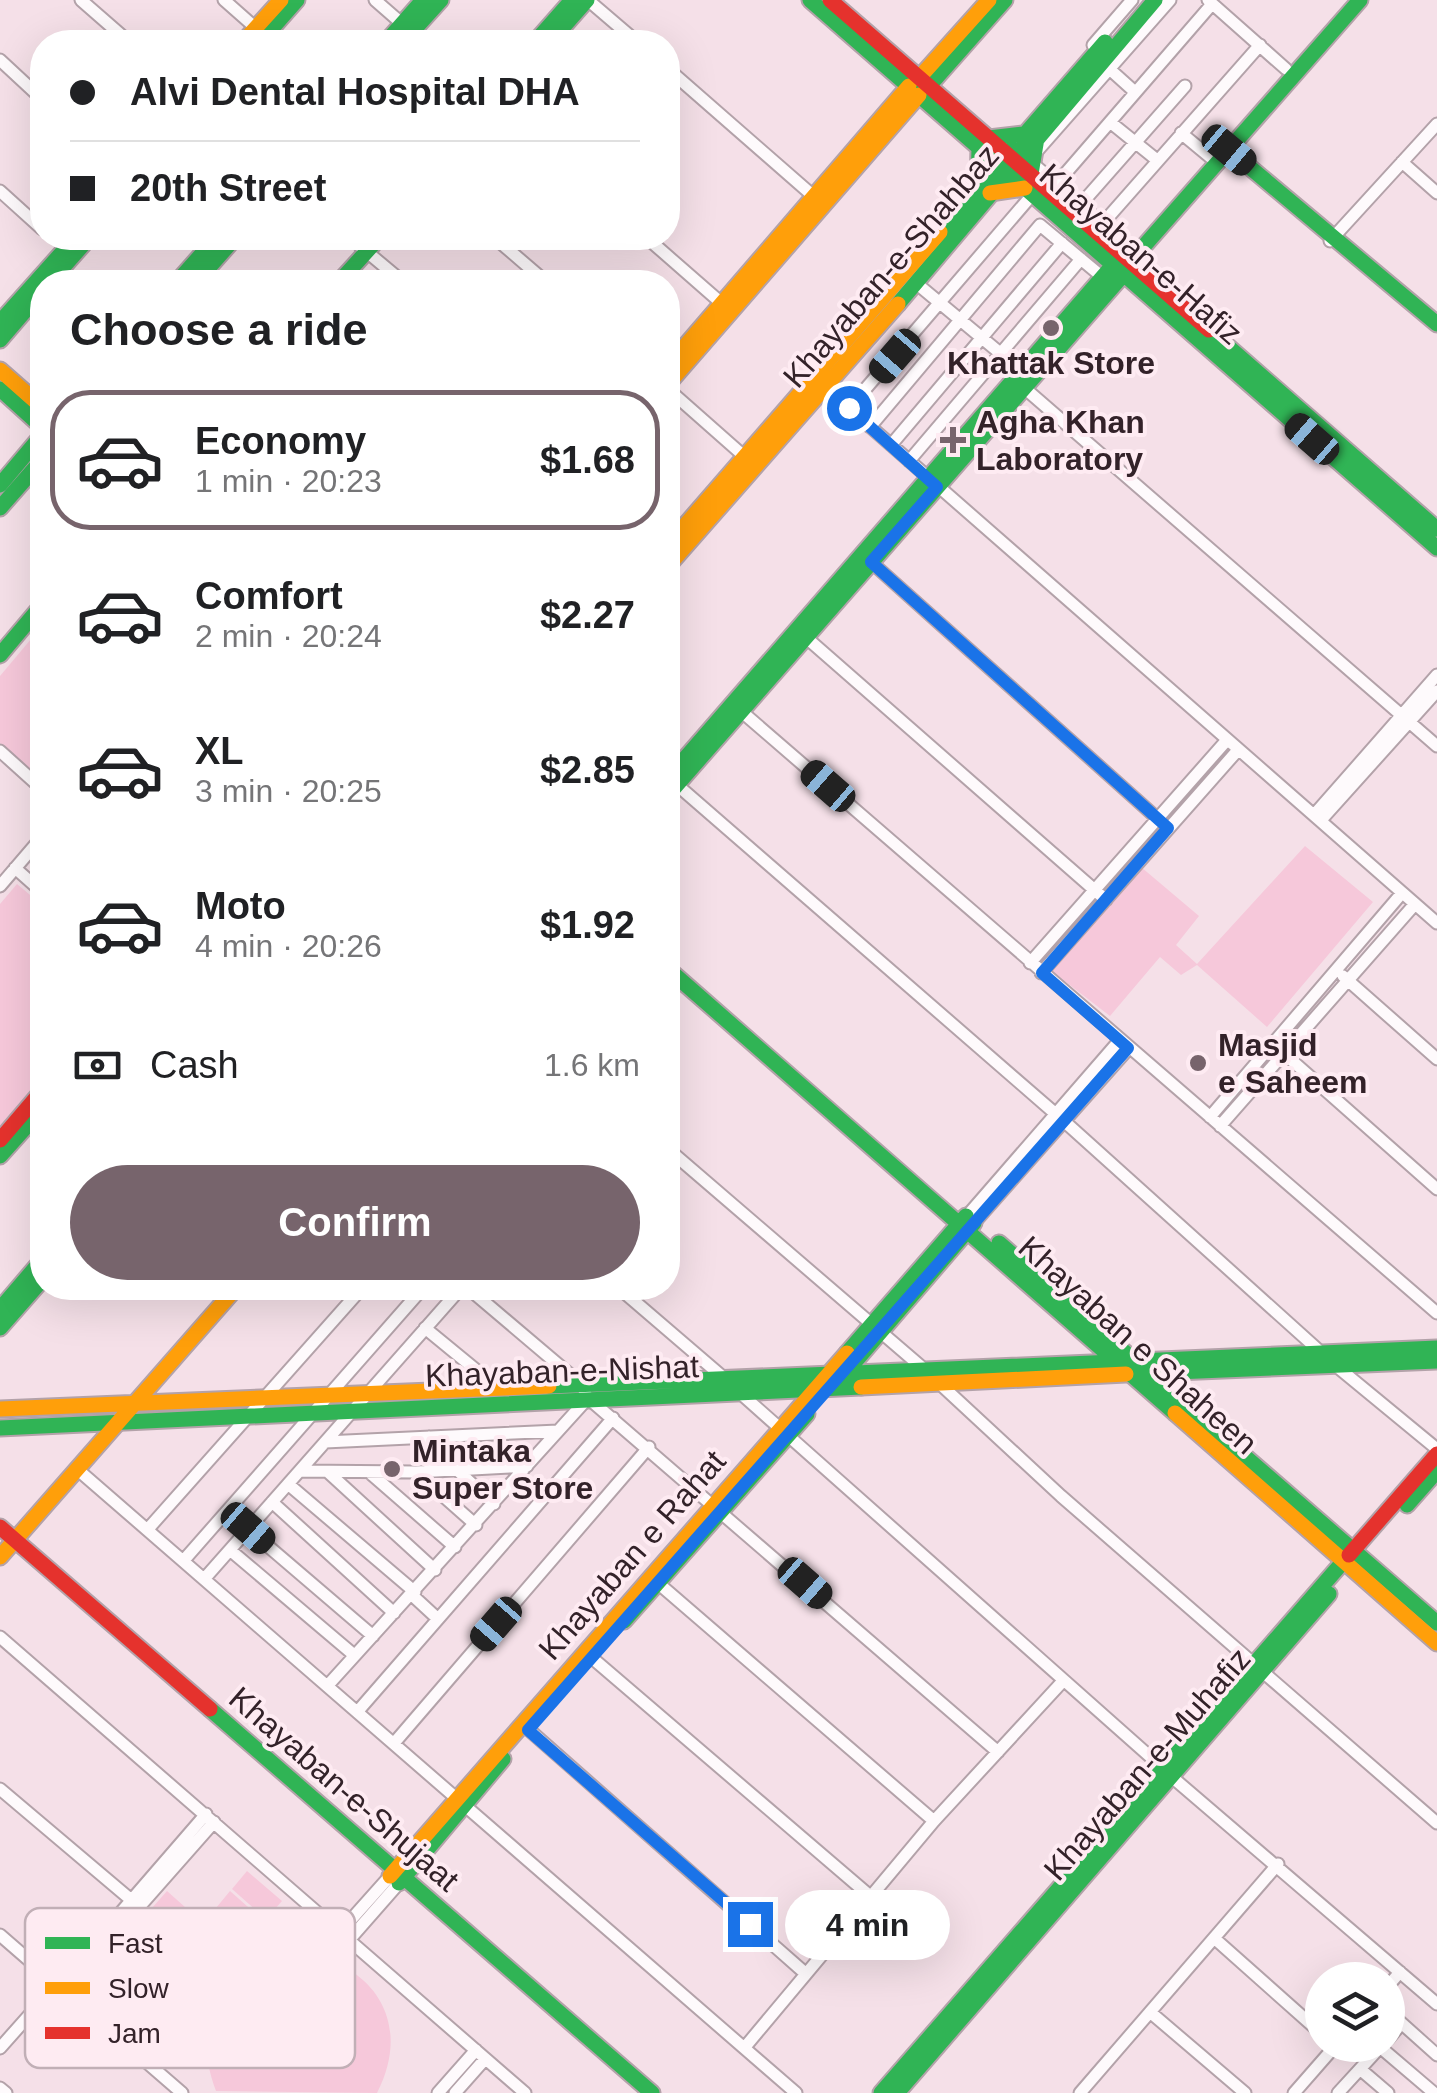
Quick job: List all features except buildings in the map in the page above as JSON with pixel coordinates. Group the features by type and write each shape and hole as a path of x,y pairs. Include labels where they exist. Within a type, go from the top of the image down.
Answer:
{"street":[{"path":"81,0 115,30"},
{"path":"224,0 254,30"},
{"path":"264,30 281,0"},
{"path":"266,30 297,0"},
{"path":"375,0 405,30"},
{"path":"412,30 423,0"},
{"path":"414,30 441,0"},
{"path":"546,30 572,0"},
{"path":"561,30 588,0 623,30"},
{"name":"Khayaban-e-Hafiz","path":"810,0 919,86"},
{"name":"Khayaban-e-Hafiz","path":"830,0 984,143 1022,161 1075,203 1121,265"},
{"path":"680,354 726,308 989,0"},
{"path":"919,86 1005,0"},
{"path":"849,408 942,304 1022,161 1132,0"},
{"name":"Khayaban-e-Shahbaz","path":"1022,161 1142,0"},
{"name":"Khayaban-e-Shahbaz","path":"680,530 984,191 1022,161 1106,66 1155,0"},
{"path":"1136,92 1106,66 1170,0"},
{"path":"1121,265 1347,0"},
{"path":"680,776 1121,265 1360,0"},
{"path":"1058,182 1210,2 1286,69"},
{"path":"1104,222 1260,46"},
{"path":"0,60 30,88"},
{"path":"680,79 819,201"},
{"path":"1075,203 1185,86"},
{"path":"1110,122 1158,160"},
{"path":"1331,236 1437,124"},
{"path":"1181,133 1210,157"},
{"path":"984,191 984,143 1058,182 1075,203 1104,222 1121,265"},
{"path":"1225,147 1437,324"},
{"path":"984,191 1022,161"},
{"name":"Khayaban-e-Hafiz","path":"1022,161 1121,265 1318,433 1437,528"},
{"path":"1402,162 1437,193"},
{"path":"0,191 30,218"},
{"name":"Khayaban-e-Shahbaz","path":"680,552 916,283 984,191"},
{"path":"870,427 1040,225 1082,259 1121,265"},
{"path":"1331,236 1437,335"},
{"path":"891,446 1062,243"},
{"path":"45,270 62,250"},
{"path":"187,270 205,250"},
{"path":"207,270 224,250"},
{"path":"341,270 360,250"},
{"path":"370,250 391,270"},
{"path":"509,250 532,270"},
{"path":"660,250 726,308"},
{"path":"909,462 1082,259"},
{"path":"916,283 1437,746"},
{"path":"0,322 30,287"},
{"path":"0,340 30,305"},
{"path":"680,370 726,308"},
{"path":"0,370 30,397"},
{"path":"825,386 1437,923"},
{"path":"0,389 30,416"},
{"path":"680,397 745,457"},
{"name":"Khayaban-e-Hafiz","path":"1318,433 1437,548"},
{"path":"0,484 30,449"},
{"path":"0,508 30,474"},
{"path":"680,777 741,711 801,633 871,562 932,483"},
{"path":"871,562 1168,828"},
{"path":"0,654 30,623"},
{"path":"0,669 30,628"},
{"path":"801,633 1106,900"},
{"path":"1318,817 1405,719 1437,675"},
{"path":"1405,719 1437,691"},
{"path":"741,711 1437,1313"},
{"path":"1030,963 1227,740"},
{"path":"1042,973 1238,750"},
{"path":"0,751 30,778"},
{"path":"680,798 1054,1112 1437,1452"},
{"path":"0,886 30,850"},
{"path":"15,868 30,881"},
{"path":"1215,1122 1402,893"},
{"path":"1278,1049 1348,980 1415,904"},
{"name":"Khayaban e Shaheen","path":"680,966 968,1223 1126,1374 1353,1560 1437,1623"},
{"path":"1336,970 1437,1058"},
{"name":"Khayaban e Shaheen","path":"680,979 1138,1361 1437,1642"},
{"path":"968,1223 1054,1112 1124,1045"},
{"path":"968,1223 1065,1122 1124,1045"},
{"path":"1278,1049 1437,1189"},
{"path":"1,1149 30,1108"},
{"path":"1,1149 30,1120"},
{"path":"680,1159 925,1370 1437,1823"},
{"name":"Khayaban e Rahat","path":"355,1924 968,1223"},
{"path":"0,1309 30,1274"},
{"path":"0,1328 30,1294"},
{"path":"5,1541 77,1469 215,1300"},
{"path":"5,1541 225,1300"},
{"path":"148,1529 352,1300"},
{"path":"184,1560 412,1300"},
{"path":"205,1578 452,1300"},
{"path":"478,1300 998,1752"},
{"path":"632,1300 1168,1773 1389,1962"},
{"path":"425,1328 498,1388"},
{"path":"1138,1361 1437,1348"},
{"path":"1151,1373 1437,1361"},
{"name":"Khayaban-e-Nishat","path":"0,1428 266,1398 498,1388 739,1392 925,1370 1114,1362"},
{"name":"Khayaban-e-Nishat","path":"0,1409 252,1412 354,1408 724,1378 936,1383 1126,1374"},
{"path":"329,1684 528,1466 558,1431 584,1390"},
{"path":"358,1711 613,1418"},
{"path":"325,1442 558,1431"},
{"path":"429,1437 430,1472"},
{"path":"395,1742 649,1448"},
{"name":"Khayaban-e-Muhafiz","path":"1353,1560 1437,1452"},
{"path":"300,1472 430,1472 528,1466"},
{"path":"77,1469 796,2093"},
{"path":"457,1470 494,1504"},
{"name":"Khayaban-e-Muhafiz","path":"897,2093 1211,1723 1353,1560 1437,1471"},
{"path":"329,1472 435,1570"},
{"path":"369,1472 455,1546"},
{"path":"416,1472 476,1525"},
{"path":"288,1484 438,1619"},
{"path":"272,1502 394,1613"},
{"name":"Khayaban e Rahat","path":"461,1800 658,1583 718,1507"},
{"path":"248,1528 373,1636"},
{"name":"Khayaban-e-Shujaat","path":"5,1541 652,2093"},
{"path":"230,1550 354,1656"},
{"path":"658,1583 934,1821"},
{"path":"0,1636 312,1908"},
{"path":"592,1658 870,1896"},
{"path":"745,2047 934,1821 1063,1681"},
{"path":"528,1730 805,1973"},
{"path":"0,1789 135,1903"},
{"path":"130,1908 210,1818"},
{"path":"881,2093 1120,1829"},
{"path":"1086,2091 1278,1864"},
{"name":"Khayaban-e-Shujaat","path":"397,1877 638,2093"},
{"path":"0,1935 25,1956"},
{"path":"1214,1938 1305,2019"},
{"path":"355,1945 524,2093"},
{"path":"1405,1976 1437,2004"},
{"path":"1150,2012 1245,2093"},
{"path":"0,2048 25,2022"},
{"path":"1405,2027 1437,2055"},
{"path":"438,2093 481,2054"},
{"path":"456,2093 481,2054"},
{"path":"1294,2093 1320,2062"},
{"path":"1340,2092 1366,2062"},
{"path":"1402,2062 1434,2093"},
{"path":"153,2068 182,2093"},
{"path":"1360,2068 1388,2093"},
{"path":"0,2088 6,2093"}],"shaded area":[{"path":"30,640 30,769 0,743 0,676"},
{"path":"1305,846 1373,902 1267,1027 1197,965 1181,975 1160,957 1110,1016 1049,969 1141,867 1199,916 1176,945 1197,964"},
{"path":"17,884 30,895 30,1092 0,1126 0,904"},
{"path":"247,1871 282,1901 276,1908 254,1908 232,1889"},
{"path":"167,1891 186,1908 152,1908"},
{"path":"230,1891 249,1908 216,1908"},
{"path":"355,1974 377,1995 387,2016 391,2039 388,2065 377,2093 216,2091 210,2068 355,2068"}],"traffic: fast":[{"path":"271,30 297,0"},
{"path":"397,30 423,0"},
{"path":"414,30 441,0"},
{"path":"546,30 572,0"},
{"path":"561,30 587,0"},
{"path":"810,0 1437,548"},
{"path":"929,86 1005,0"},
{"path":"898,304 1155,0"},
{"path":"1130,262 1360,0"},
{"path":"940,232 1105,42"},
{"path":"989,138 1023,134"},
{"path":"1031,174 1037,138"},
{"path":"1222,144 1437,324"},
{"path":"978,188 979,148"},
{"path":"46,270 64,250"},
{"path":"61,270 78,250"},
{"path":"188,270 205,250"},
{"path":"207,270 224,250"},
{"path":"350,270 368,250"},
{"path":"680,764 1113,265"},
{"path":"680,781 1123,275"},
{"path":"0,322 30,288"},
{"path":"0,340 30,305"},
{"path":"1209,330 1437,529"},
{"path":"0,389 30,416"},
{"path":"0,485 30,449"},
{"path":"0,508 30,474"},
{"path":"0,655 30,619"},
{"path":"680,980 1175,1413"},
{"path":"0,1156 30,1122"},
{"path":"847,1353 966,1216"},
{"path":"853,1364 974,1223"},
{"path":"999,1243 1437,1623"},
{"path":"0,1309 30,1274"},
{"path":"0,1328 30,1294"},
{"path":"1137,1361 1437,1348"},
{"path":"1151,1373 1437,1361"},
{"path":"549,1386 1115,1362"},
{"path":"0,1428 861,1387"},
{"path":"624,1621 807,1414"},
{"path":"1407,1505 1437,1471"},
{"path":"881,2093 1349,1555"},
{"path":"897,2093 1329,1594"},
{"path":"210,1709 652,2093"},
{"path":"399,1883 503,1759"}],"traffic: slow":[{"path":"254,30 281,0"},
{"path":"919,78 989,0"},
{"path":"680,352 909,86"},
{"path":"680,370 919,95"},
{"path":"990,193 1025,188"},
{"path":"680,531 940,232"},
{"path":"680,552 898,304"},
{"path":"0,370 30,396"},
{"path":"0,1557 225,1300"},
{"path":"390,1876 847,1353"},
{"path":"861,1387 1126,1374"},
{"path":"0,1409 549,1386"},
{"path":"1175,1413 1437,1643"}],"traffic: jam":[{"path":"830,0 1209,330"},
{"path":"0,1140 30,1105"},
{"path":"1349,1555 1437,1454"},
{"path":"0,1527 210,1709"}],"place":[{"name":"Khattak Store","path":"1051,328"},
{"name":"Agha Khan Laboratory","path":"953,440"},
{"name":"Masjid e Saheem","path":"1198,1063"},
{"name":"Mintaka Super Store","path":"392,1469"}],"route":[{"path":"750,1924 528,1730 1128,1048 1042,973 1168,828 871,562 937,487 849,408"}]}
